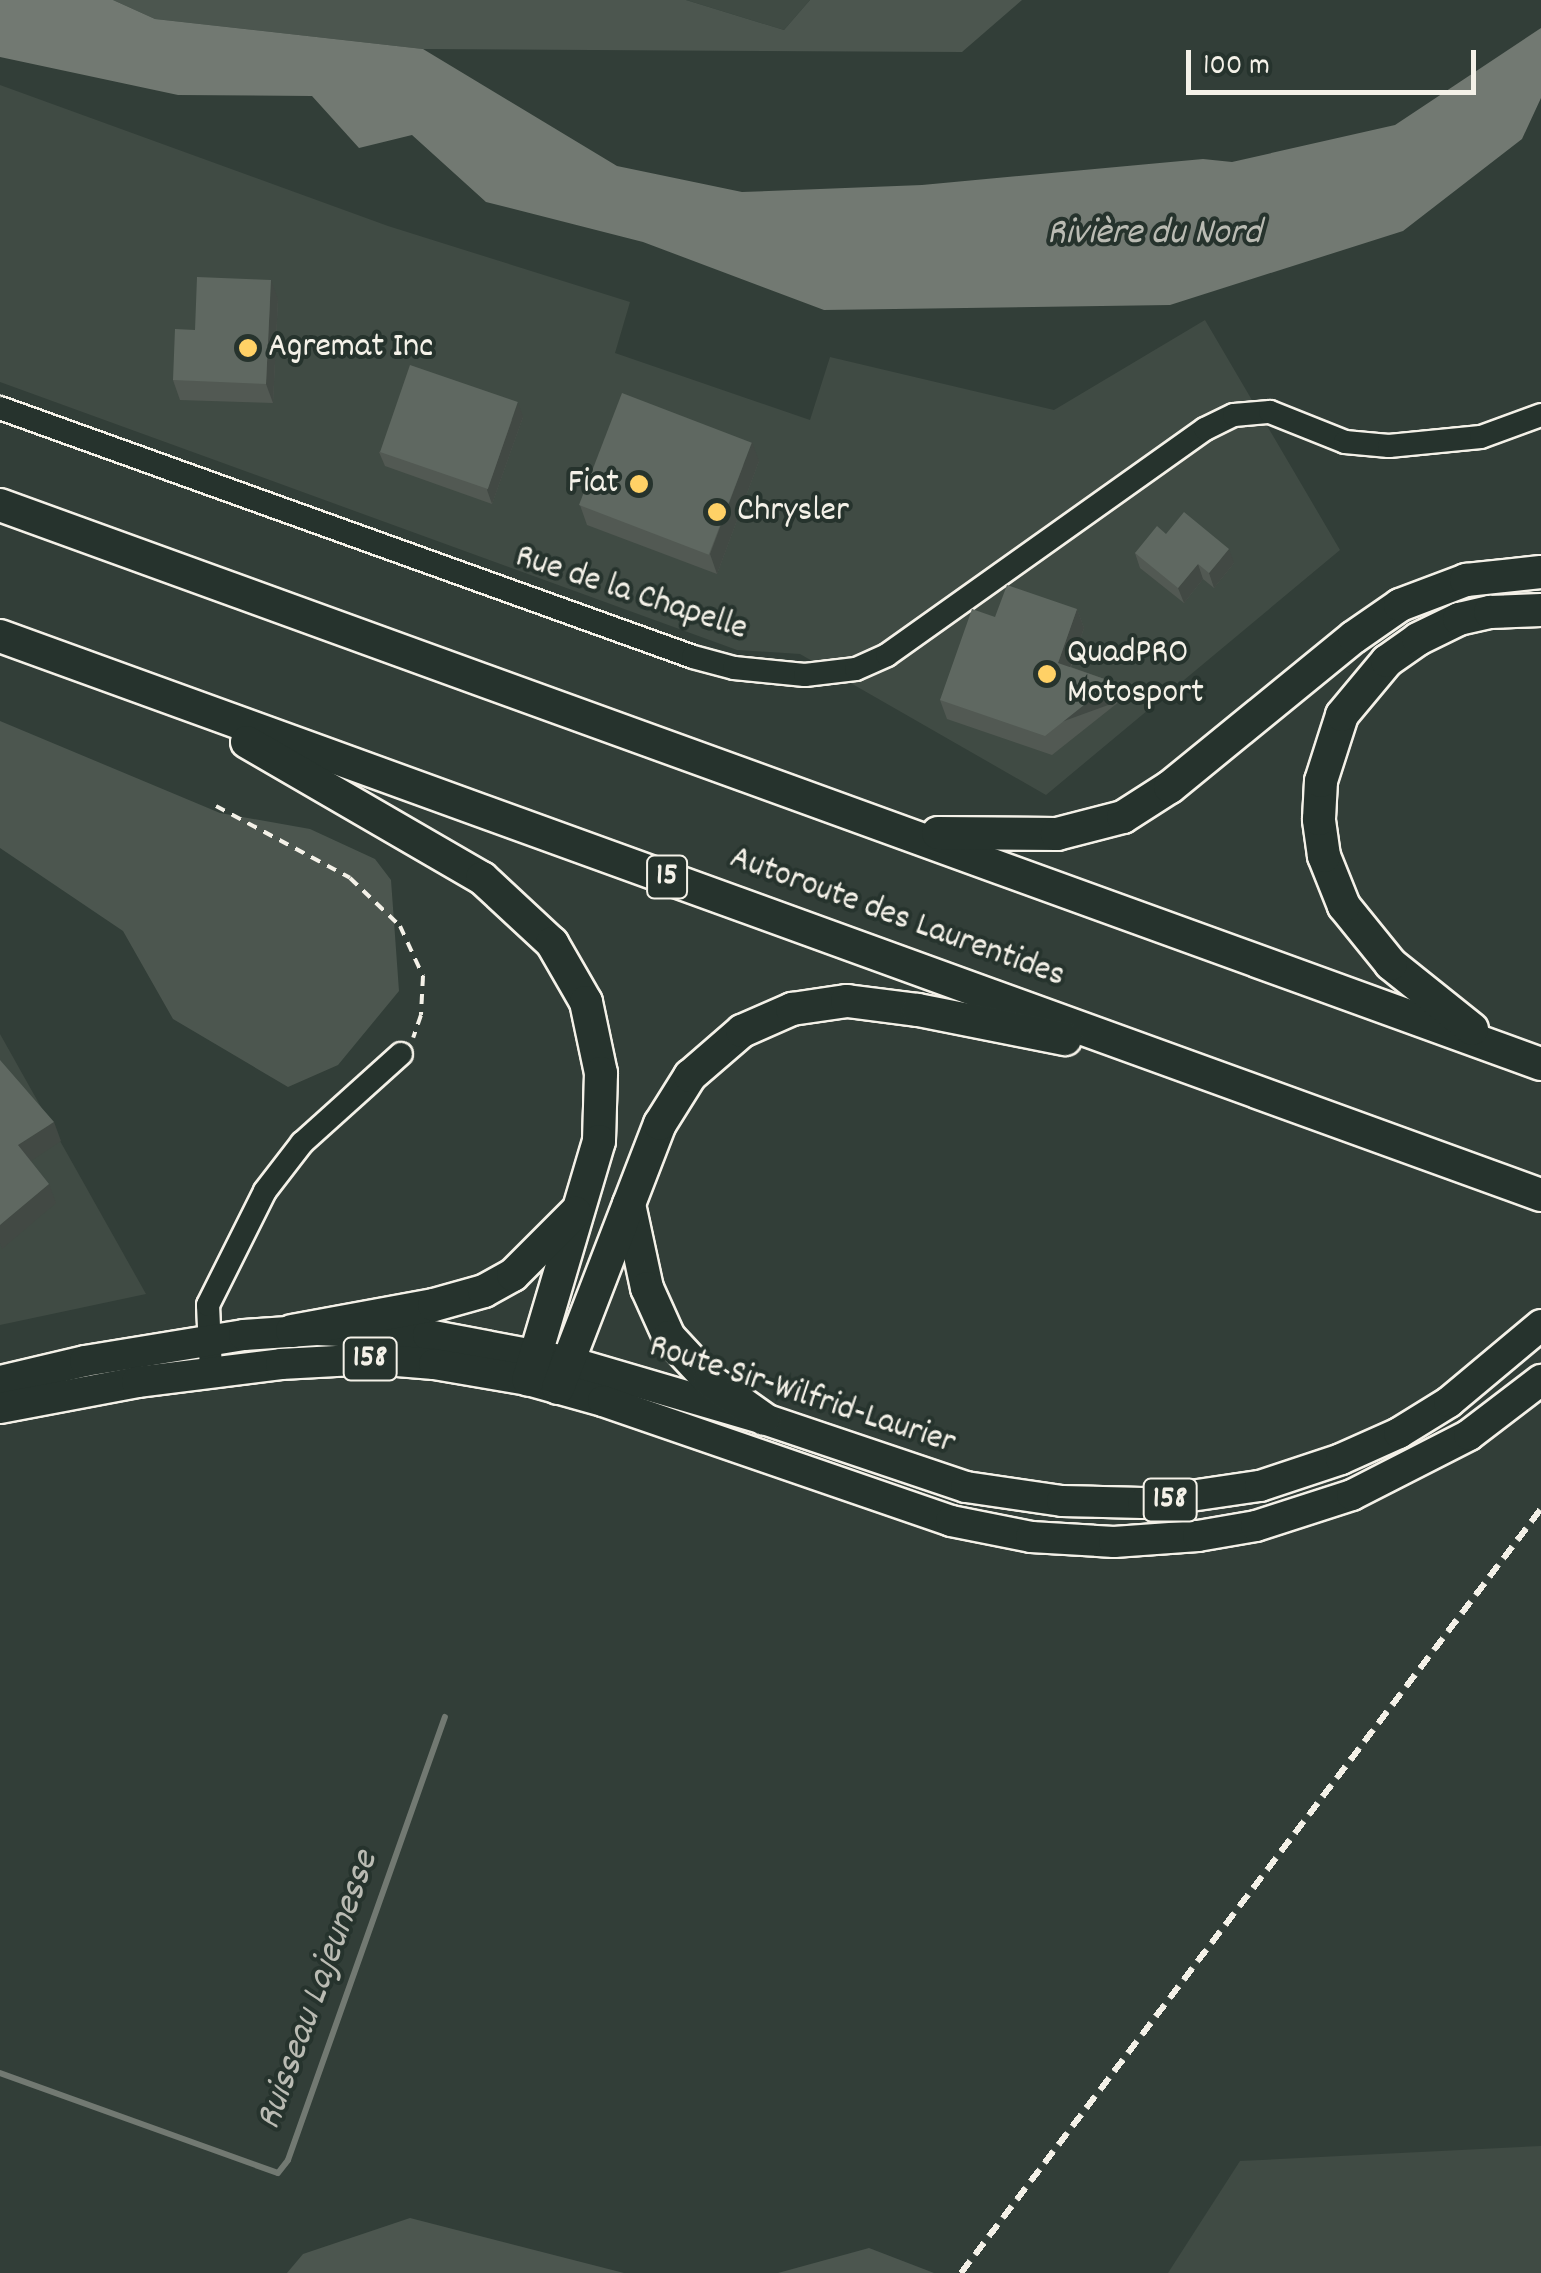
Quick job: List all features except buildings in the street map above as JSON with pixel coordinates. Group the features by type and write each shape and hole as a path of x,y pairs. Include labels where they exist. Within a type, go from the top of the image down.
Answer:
{"highway":[{"path":"0,505 1541,1064"},
{"path":"908,833 1042,835 1090,828 1123,817 1170,787 1354,637 1400,605 1466,580 1541,572"},
{"path":"1496,1047 1391,964 1353,922 1324,856 1319,799 1330,745 1342,715 1387,661 1418,639 1459,619 1506,610 1541,610"},
{"name":"Autoroute des Laurentides","path":"0,636 1541,1196"},
{"path":"174,699 452,857 508,898 552,943 586,1002 601,1073 600,1141 581,1206 547,1371"},
{"path":"547,1371 628,1203 660,1124 690,1076 742,1031 792,1009 828,1002 868,1002 1160,1057"},
{"path":"628,1203 644,1279 669,1336 698,1370 764,1419"},
{"path":"292,1331 434,1305 484,1290 523,1266 581,1206"}],"main road":[{"name":"Route Sir-Wilfrid-Laurier","path":"2,1394 207,1340 292,1331 397,1332 547,1371 764,1419 925,1475 990,1492 1062,1501 1173,1500 1291,1477 1399,1433 1474,1384 1541,1326"},
{"name":"Route Sir-Wilfrid-Laurier","path":"2,1394 211,1371 373,1359 547,1371 935,1516 1030,1537 1114,1542 1226,1532 1339,1500 1442,1451 1541,1380"}],"street":[{"name":"Rue de la Chapelle","path":"0,408 693,657 734,668 805,674 856,669 887,655 1204,430 1234,414 1270,412 1345,442 1378,446 1481,438 1541,415"},
{"path":"211,1371 206,1312 212,1290 275,1175 302,1144 400,1054"}],"path":[{"path":"216,806 350,878 400,926 419,958 425,995 414,1036 400,1054"}],"shaded area":[{"path":"113,0 686,0 784,30 810,0 1022,0 962,52 423,49 155,19"},
{"path":"686,0 810,0 784,30"},
{"path":"0,85 388,226 630,302 615,353 810,420 830,357 1054,410 1205,320 1340,550 1046,795 800,654 737,650 0,382"},
{"path":"0,721 220,813 310,829 375,859 391,880 399,991 338,1065 288,1087 173,1019 123,931 0,848"},
{"path":"0,1034 146,1294 0,1325"},
{"path":"1541,2146 1541,2273 1168,2273 1240,2161"},
{"path":"410,2218 624,2273 287,2273 303,2254"},
{"path":"869,2248 934,2273 778,2273"}],"water":[{"name":"Rivière du Nord","path":"0,0 113,0 155,19 423,49 617,166 742,192 922,185 1203,159 1232,162 1395,125 1541,28 1541,98 1522,139 1403,231 1170,305 824,310 643,242 486,202 412,135 359,148 312,96 178,95 0,57"}],"waterway":[{"name":"Ruisseau Lajeunesse","path":"0,2073 278,2173 288,2160 445,1717"}],"railway":[{"path":"961,2273 1541,1509"}],"place":[{"name":"Agremat Inc","path":"248,348"},
{"name":"Fiat","path":"639,484"},
{"name":"Chrysler","path":"717,512"},
{"name":"QuadPRO Motosport","path":"1047,674"}]}
